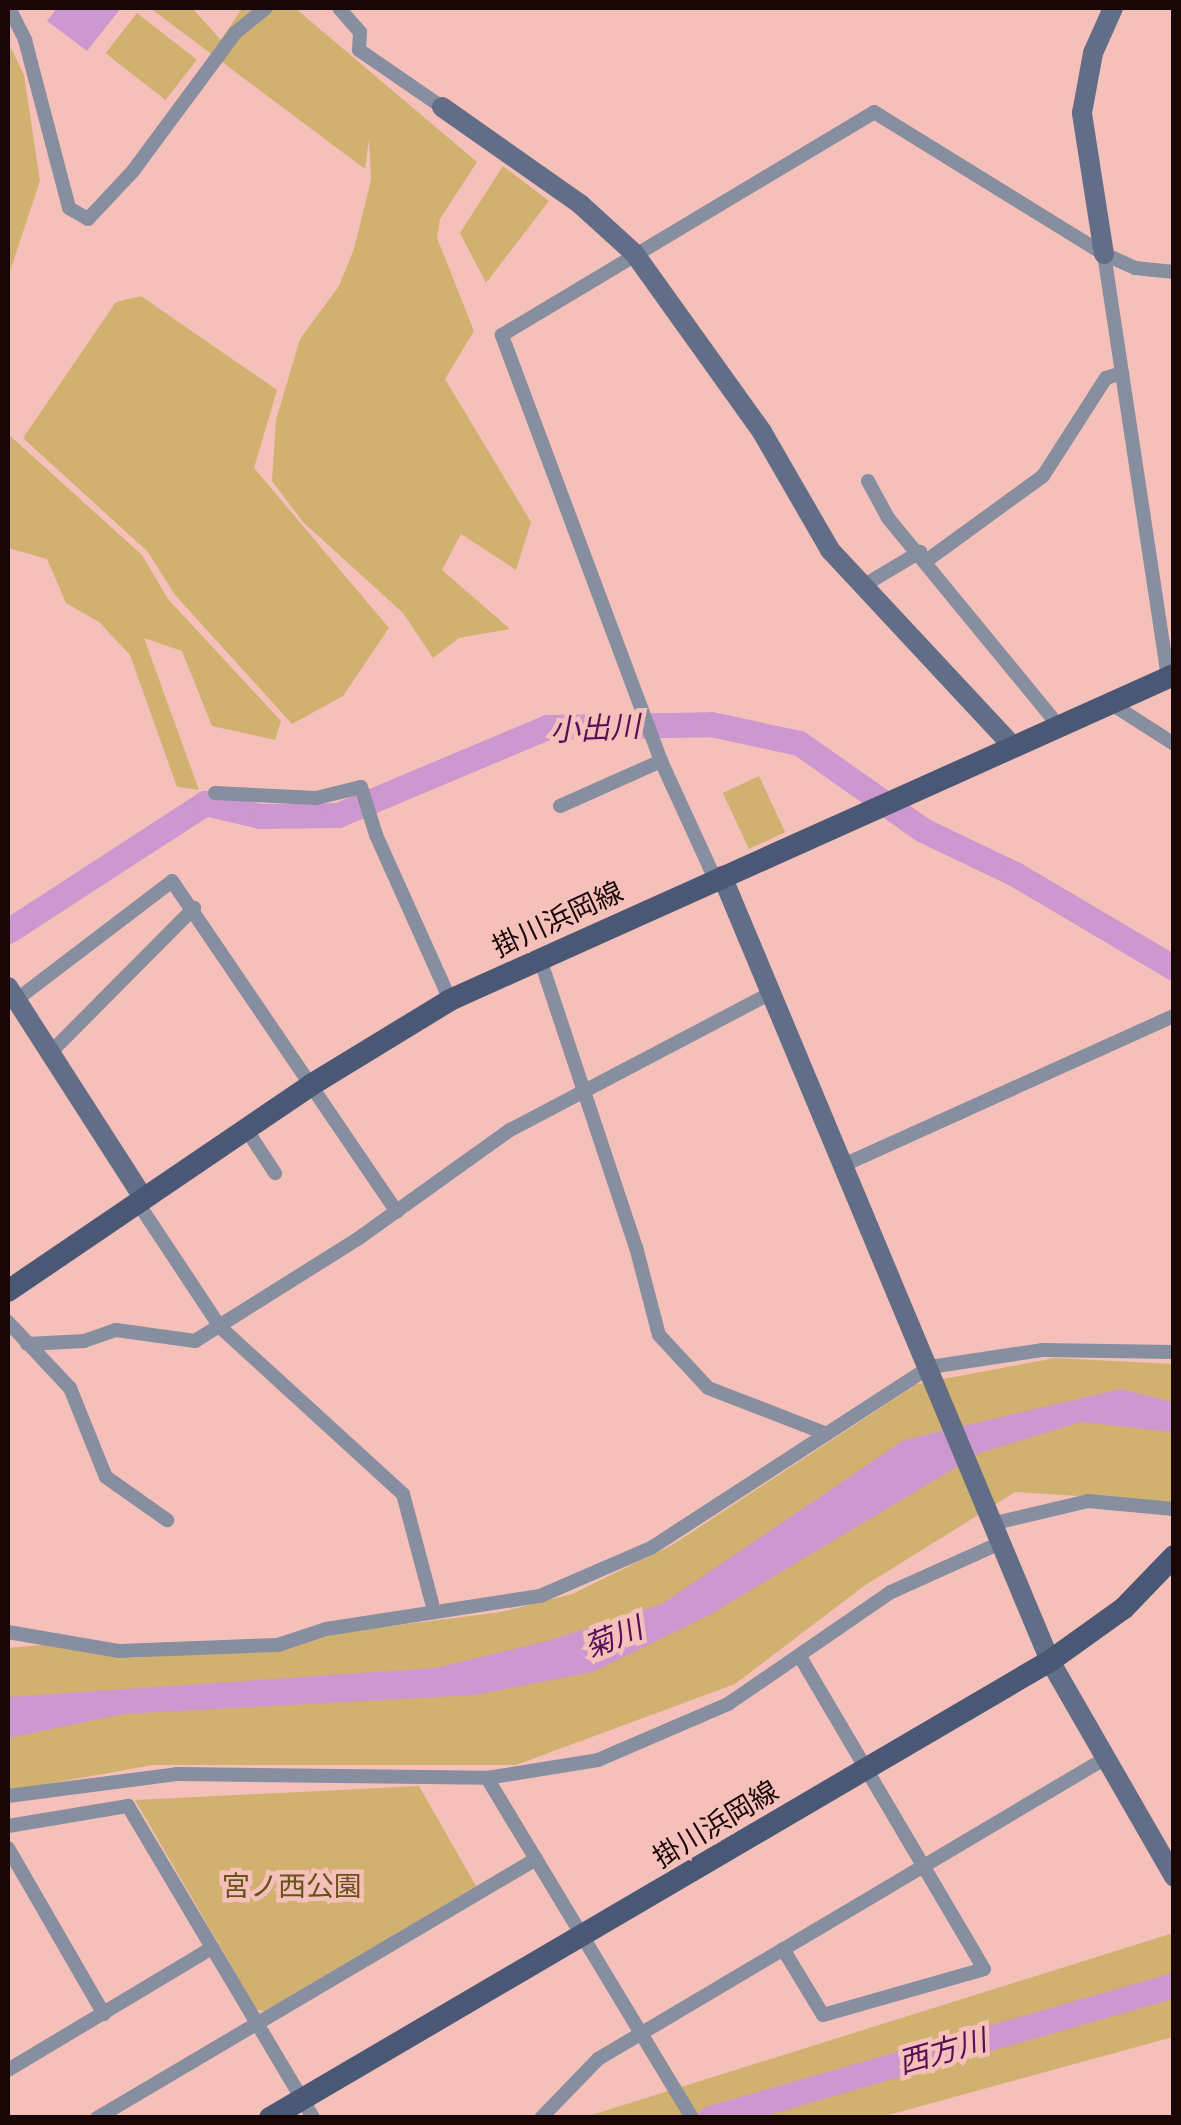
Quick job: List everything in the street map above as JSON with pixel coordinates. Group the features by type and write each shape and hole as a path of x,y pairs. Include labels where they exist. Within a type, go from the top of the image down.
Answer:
{"main road":[{"name":"掛川浜岡線","path":"8,1291 311,1085 450,1000 1011,744 1171,676"},
{"name":"掛川浜岡線","path":"270,2118 307,2108 582,1936 1050,1661 1124,1608 1174,1556"}],"street":[{"path":"9,8 25,40 69,208 88,219 133,171 236,33 266,8"},
{"path":"339,8 360,32 360,50 580,204 634,253 762,432 830,550 861,588 1011,744"},
{"path":"1113,8 1099,32 1082,96 1171,676"},
{"path":"1174,272 1135,268 1104,254 874,112 634,253 502,336 645,709 661,761 773,992 848,1163 1050,1661 1174,1876"},
{"path":"861,588 923,556 1043,476 1106,378 1122,373"},
{"path":"868,481 888,518 1058,725"},
{"path":"1110,703 1174,744"},
{"path":"560,806 661,761"},
{"path":"216,792 316,798 361,788 450,1000"},
{"path":"396,1212 172,880 12,994 220,1328 403,1494 432,1604"},
{"path":"49,1054 194,908"},
{"path":"540,959 659,1334 708,1388 822,1432"},
{"path":"27,1344 84,1341 116,1330 194,1341 220,1328 396,1212 510,1130 586,1096 773,992"},
{"path":"848,1163 1174,1016"},
{"path":"246,1129 275,1173"},
{"path":"8,1322 70,1388 106,1477 167,1520"},
{"path":"8,1632 133,1652 278,1645 326,1629 540,1596 651,1548 822,1432 931,1370 1042,1350 1174,1352"},
{"path":"8,1796 177,1774 487,1778 545,1773 637,1746 728,1704 801,1658 891,1592 956,1557 993,1527 1088,1501 1174,1510"},
{"path":"782,1949 823,2015 984,1969 929,1865 801,1658"},
{"path":"541,2118 598,2059 1104,1758"},
{"path":"487,1778 692,2118"},
{"path":"8,1826 128,1806 307,2108"},
{"path":"8,1848 104,2014"},
{"path":"97,2118 536,1859"},
{"path":"8,2070 212,1948"}],"green space":[{"path":"150,8 192,8 221,40 242,8 295,8 477,162 440,219 437,238 474,331 445,379 531,522 516,570 461,534 442,570 510,629 459,638 433,658 403,613 303,522 272,481 276,420 300,339 339,286 354,249 371,180 369,139 365,169"},
{"path":"137,13 197,60 165,100 106,53"},
{"path":"8,42 24,75 40,181 8,277"},
{"path":"503,166 549,201 486,283 460,233"},
{"path":"141,296 277,390 254,468 389,628 343,696 292,724 175,595 148,552 23,438 116,302"},
{"path":"8,434 142,555 168,599 281,721 275,740 212,726 182,651 144,638 199,790 177,787 130,655 99,622 66,603 47,559 8,548"},
{"path":"759,776 785,832 749,849 723,793"},
{"path":"1055,1358 1173,1364 1173,1502 1015,1492 864,1586 735,1684 516,1765 153,1765 8,1791 8,1648 62,1643 132,1658 273,1649 321,1635 501,1612 572,1594 672,1545 917,1384"},
{"name":"宮ノ西公園","path":"419,1786 476,1886 265,2011 257,2010 135,1800"},
{"path":"1173,1933 1173,2037 881,2117 582,2118"}],"water":[{"path":"57,8 121,8 87,51 47,21"},
{"name":"菊川","path":"1120,1389 1173,1402 1173,1432 1081,1422 980,1453 711,1614 593,1672 475,1695 123,1714 8,1738 8,1697 435,1668 547,1641 662,1604 904,1440"}],"waterway":[{"name":"小出川","path":"8,931 205,803 260,816 338,815 547,727 711,724 799,743 923,830 1015,874 1174,968"},
{"name":"西方川","path":"710,2118 1174,1985"}]}
